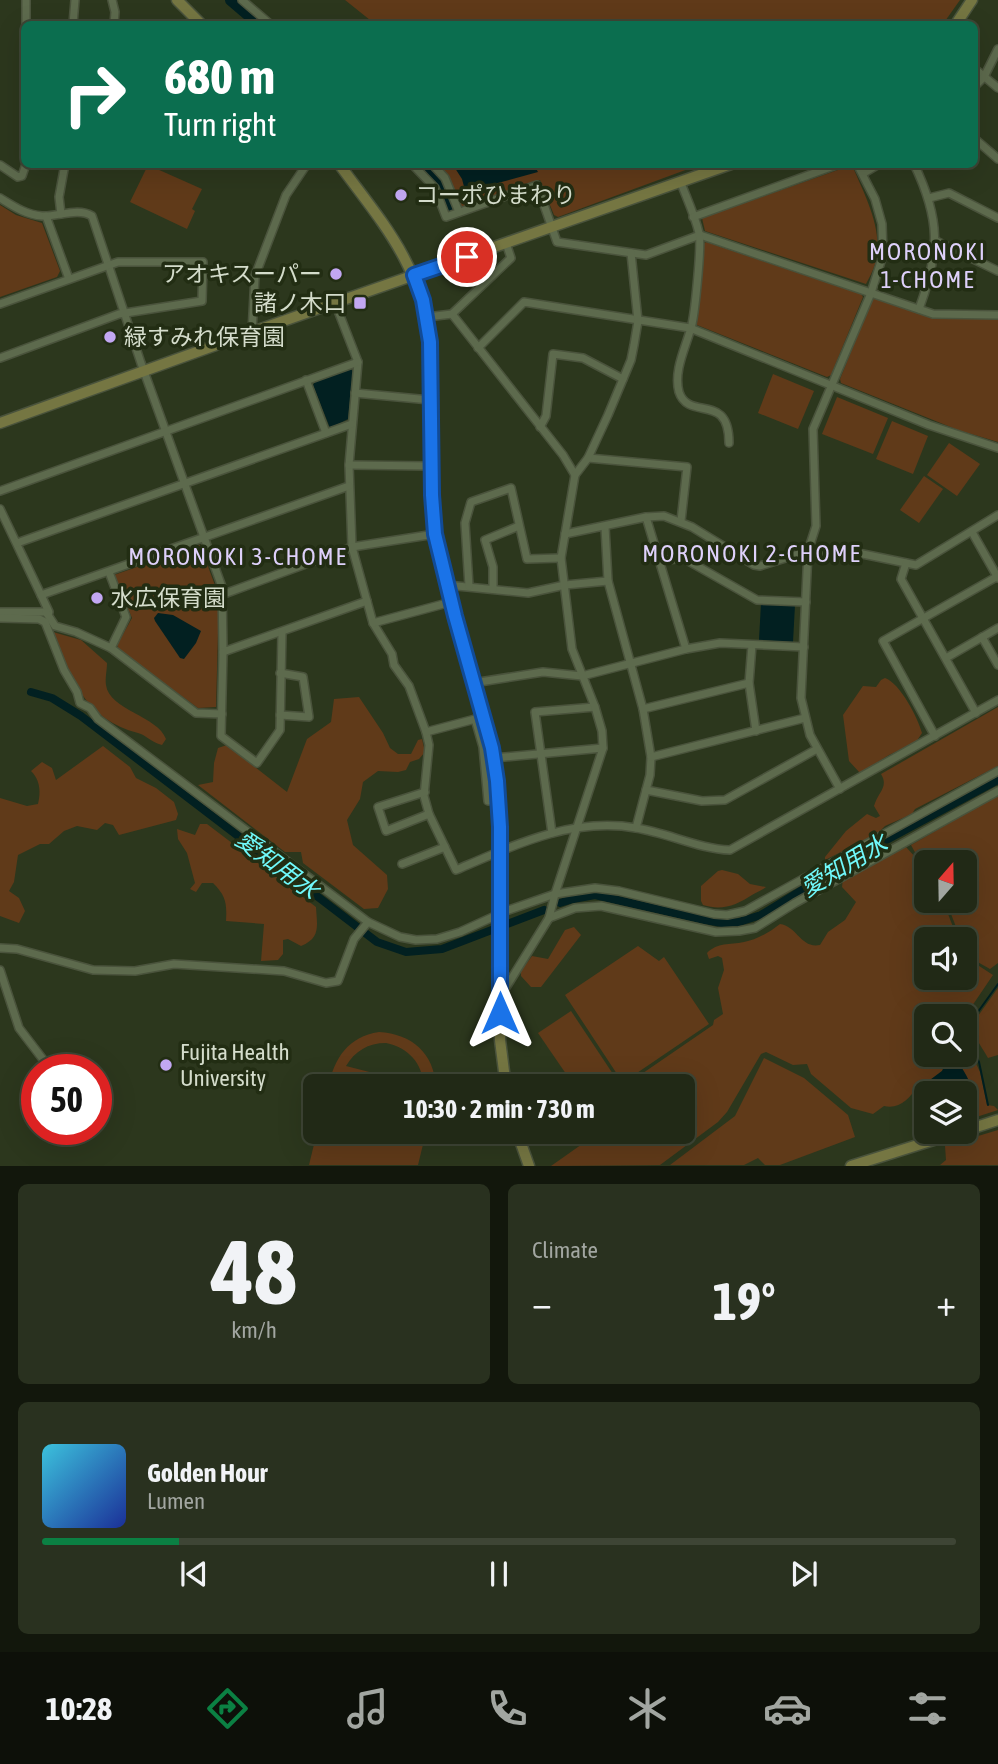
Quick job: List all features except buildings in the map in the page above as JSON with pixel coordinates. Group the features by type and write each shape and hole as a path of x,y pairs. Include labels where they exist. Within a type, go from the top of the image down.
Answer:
{"main road":[{"path":"177,0 198,21"},
{"path":"958,21 972,0"},
{"path":"341,168 398,243 414,275 427,317 435,534 479,718 494,758 499,795 499,989 500,1040 504,1074"},
{"path":"0,423 720,168"},
{"path":"977,1126 998,1120"},
{"path":"521,1144 529,1166"},
{"path":"851,1166 921,1144"}],"street":[{"path":"26,0 26,21"},
{"path":"74,21 75,0"},
{"path":"112,0 114,21"},
{"path":"242,0 266,21"},
{"path":"978,83 984,77 998,49"},
{"path":"978,72 998,88"},
{"path":"978,142 998,159"},
{"path":"0,165 18,177 22,176 25,168"},
{"path":"61,214 59,197 64,168"},
{"path":"252,332 255,276 285,195 304,168"},
{"path":"417,168 435,188 446,217 537,185 557,242 646,255 700,236 933,314 998,314"},
{"path":"436,168 445,178 459,212"},
{"path":"693,217 828,168"},
{"path":"840,789 817,749 805,718 801,698 808,551 816,526 813,429 871,293 883,255 882,224 875,200 860,168"},
{"path":"864,173 872,168"},
{"path":"916,168 929,198 936,241 931,276 919,309"},
{"path":"681,183 700,236 691,328 677,376 679,391 689,404 715,411 726,420 729,426 729,443"},
{"path":"929,198 948,192 998,218"},
{"path":"0,198 19,210 46,216 86,212 92,216 224,594 222,736 257,763 278,735 282,632"},
{"path":"46,216 69,279"},
{"path":"936,241 998,271"},
{"path":"427,317 452,314 511,258 506,243"},
{"path":"499,989 505,989 549,918 603,748 602,731 595,707 572,649 561,558 575,475 588,458 631,360 638,321 631,253"},
{"path":"0,304 118,262 203,262 202,301 124,313 0,358"},
{"path":"478,348 524,302 691,328 962,438 998,448"},
{"path":"335,303 358,362 349,466 352,547 373,623 392,654 394,665 409,686 426,732 429,744 424,796 429,814 456,870 552,833 600,824 636,828 730,850 998,700"},
{"path":"452,314 563,455 575,475"},
{"path":"540,427 546,416 553,354 583,358 623,379"},
{"path":"0,491 358,362"},
{"path":"306,380 326,433"},
{"path":"355,393 430,400"},
{"path":"17,543 352,424"},
{"path":"588,458 687,467 681,521"},
{"path":"349,466 431,466"},
{"path":"41,595 349,486"},
{"path":"469,586 465,523 471,502 511,488 527,559 561,558"},
{"path":"0,509 49,612 46,612"},
{"path":"565,534 646,517 664,516 681,521 754,565 761,566 808,551 853,552 916,565 998,515"},
{"path":"646,517 686,649"},
{"path":"493,589 494,567 485,540 519,526"},
{"path":"605,527 608,581 643,709 651,757 636,828"},
{"path":"935,736 883,641 998,577 972,532"},
{"path":"224,594 352,547 435,534"},
{"path":"660,561 683,558 757,600 806,602"},
{"path":"906,563 901,579 976,713"},
{"path":"109,572 126,617 111,648"},
{"path":"447,585 528,593 565,585 608,581"},
{"path":"223,652 367,601"},
{"path":"373,623 451,602"},
{"path":"0,612 46,612"},
{"path":"46,612 55,626 111,648 196,713 222,714"},
{"path":"0,618 39,619 45,622 80,703 90,708 99,719 367,923 400,937 427,940 460,932 555,894 584,888 607,888 702,912 727,915 745,911 788,890 998,771"},
{"path":"946,658 998,628"},
{"path":"982,637 998,665"},
{"path":"473,684 543,672 582,676 720,643 804,647"},
{"path":"752,645 749,683 756,731"},
{"path":"280,673 303,677 309,717 280,715"},
{"path":"643,709 749,683"},
{"path":"552,833 535,712 595,707"},
{"path":"426,732 479,718 488,801"},
{"path":"651,757 805,718"},
{"path":"494,758 603,748"},
{"path":"646,790 702,801 725,800 817,749"},
{"path":"549,918 575,908 601,906 701,930 728,933 755,928 795,902 998,790"},
{"path":"425,792 378,807 386,831 429,814"},
{"path":"898,829 904,841"},
{"path":"402,864 445,847"},
{"path":"788,890 795,902"},
{"path":"0,948 29,953 87,970 135,971 174,964 284,971 326,983 338,981 358,934 367,923"},
{"path":"0,970 4,996 19,1028 39,1054"}],"shaded area":[{"path":"345,0 960,0 945,21 371,21"},
{"path":"147,168 155,168 202,189 192,209 195,211 187,229 130,202"},
{"path":"438,168 691,168 558,217 554,215 540,180 464,207 460,205 450,182"},
{"path":"844,168 853,168 875,226 875,264 866,284 705,231 702,218"},
{"path":"0,205 16,215 42,223 60,271 57,277 0,297"},
{"path":"706,242 861,294 863,297 831,375 827,377 697,325 695,321 702,245"},
{"path":"876,298 933,317 998,318 998,442 958,430 841,383 840,379 872,300"},
{"path":"773,374 814,391 798,429 758,413"},
{"path":"837,397 888,418 873,454 822,434"},
{"path":"892,421 928,436 913,474 876,459"},
{"path":"949,443 980,464 957,496 927,475"},
{"path":"924,476 943,489 919,523 900,510"},
{"path":"200,545 219,596 216,707 198,708 119,650 117,645 132,618 114,575"},
{"path":"53,632 81,640 107,663 106,685 109,694 124,707 154,724 166,739 162,745 120,727 93,707 74,681"},
{"path":"885,678 902,694 922,733 916,742 860,773 849,761 843,715 863,686 876,687"},
{"path":"359,697 390,748 398,754 411,754 418,740 422,739 425,752 419,759 410,762 406,770 378,771 363,782 360,799 347,820 353,845 387,875 388,889 378,908 364,909 303,863 301,852 285,852 198,785 213,782 218,748 227,745 287,792 307,739 331,722 334,699"},
{"path":"998,707 998,766 825,860 846,831 867,814 876,818 880,816 874,806 884,783 881,774"},
{"path":"103,746 130,767 136,778 156,788 174,802 178,814 176,820 119,835 113,825 105,823 97,830 77,826 64,831 49,844 40,844 18,855 14,882 9,891 19,898 25,911 19,923 0,916 0,798 27,806 38,804 39,786 31,771 42,762 52,768 56,780"},
{"path":"998,795 998,963 990,969 977,962 977,927 956,927 951,914 977,913 977,850 914,850 911,845"},
{"path":"200,824 207,824 316,907 316,931 312,939 301,946 288,939 283,940 283,954 278,960 261,961 264,924 226,921 225,900 213,883 202,883 196,892 190,889 195,883 187,853 178,839 177,829 195,835"},
{"path":"906,847 914,856 914,914 948,914 953,927 914,927 914,990 977,990 977,965 993,975 973,1004 914,1004 914,1067 944,1067 942,1071 929,1081 914,1081 914,1091 903,1102 884,1106 873,1114 851,1108 811,1074 807,1064 793,1065 766,1052 761,1054 727,1112 695,1139 695,1074 642,1074 713,1025 714,1020 723,1014 718,988 724,970 722,958 718,956 709,959 707,953 720,945 753,939 780,924 791,929 808,944 820,945 828,932 845,920 856,902 842,887 843,879"},
{"path":"722,870 738,874 750,884 766,887 729,906 703,905 701,886"},
{"path":"574,927 581,935 541,987 531,987 521,976 521,971 532,956 548,959 565,930"},
{"path":"638,946 659,961 664,957 709,1024 635,1074 617,1074 565,995"},
{"path":"998,988 998,1055 988,1058 977,1038 977,1017"},
{"path":"571,1011 613,1074 566,1074 538,1033"},
{"path":"379,1032 411,1041 426,1055 434,1074 422,1074 408,1053 394,1045 379,1043 358,1052 346,1066 377,1074 332,1074 344,1050 359,1038"},
{"path":"764,1058 804,1078 848,1115 855,1137 780,1165 765,1165 758,1158 744,1165 670,1165 735,1116"},
{"path":"977,1066 987,1105 998,1110 977,1117 977,1081 964,1081 958,1067"},
{"path":"998,1130 998,1165 940,1165 946,1160 945,1146 977,1144 977,1136"},
{"path":"314,1144 423,1144 418,1165 309,1165"},
{"path":"582,1144 688,1144 660,1165 551,1166"}],"water":[{"path":"455,168 536,168 538,172 494,184 493,190 467,198 462,179"},
{"path":"350,369 353,371 348,419 330,428 313,385"},
{"path":"761,603 795,605 793,642 759,640"},
{"path":"158,613 173,615 201,631 184,659 180,658 155,621"},
{"path":"944,1067 961,1067 969,1081 929,1081"}],"waterway":[{"path":"231,0 256,21"},
{"path":"426,168 441,184 450,208"},
{"name":"愛知用水","path":"31,692 52,698 81,716 377,942 406,952 442,949 544,910"},
{"name":"愛知用水","path":"560,903 595,895 705,920 739,922 761,915 866,851 998,780"},
{"path":"977,1013 998,984"},
{"path":"977,1058 988,1105"}],"place":[{"name":"コーポひまわり","path":"401,195"},
{"name":"アオキスーパー","path":"336,274"},
{"name":"諸ノ木口","path":"360,303"},
{"name":"緑すみれ保育園","path":"110,337"},
{"name":"水広保育園","path":"97,598"},
{"name":"Fujita Health University","path":"166,1065"}],"district":[{"name":"MORONOKI 1-CHOME","path":"928,266"},
{"name":"MORONOKI 2-CHOME","path":"752,554"},
{"name":"MORONOKI 3-CHOME","path":"238,557"}],"route":[{"path":"467,257 414,275 423,300 430,342 435,534 492,748 499,795 500,1013"}]}
